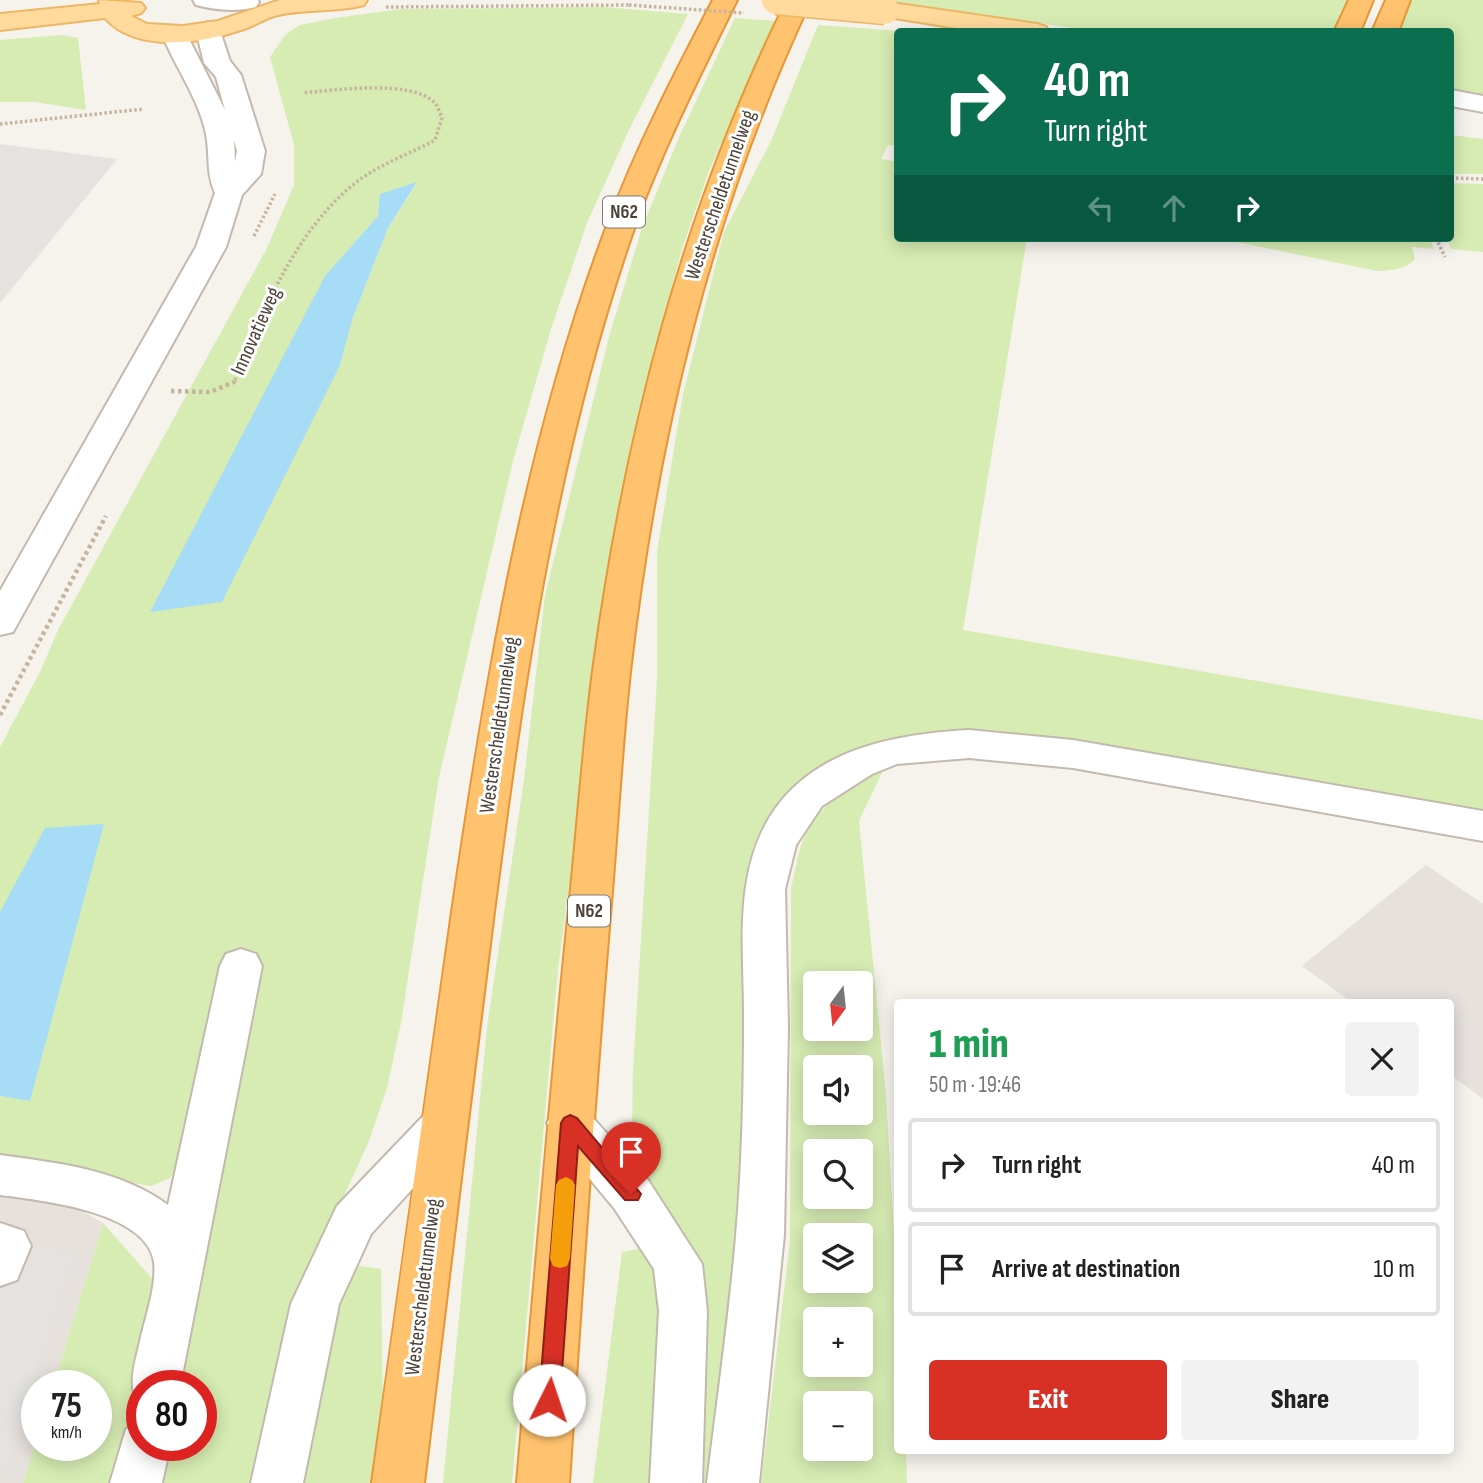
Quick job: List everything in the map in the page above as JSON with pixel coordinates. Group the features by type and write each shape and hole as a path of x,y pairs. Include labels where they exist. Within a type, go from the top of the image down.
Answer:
{"highway":[{"name":"Westerscheldetunnelweg","path":"543,1483 570,1123 615,644 644,473 672,344 725,169 753,99 799,0"},
{"path":"1349,28 1361,0"},
{"path":"1387,28 1398,0"},
{"name":"Westerscheldetunnelweg","path":"398,1483 444,1124 514,623 556,435 583,337 629,197 718,6"}],"main road":[{"path":"0,11 86,0"},
{"path":"776,0 885,10 1009,28"},
{"path":"121,7 146,31 175,34 257,4 366,4"},
{"path":"0,22 121,7 161,23 189,24 212,19"},
{"path":"0,29 121,7"}],"street":[{"path":"0,623 211,247 229,193 247,174 251,151 228,75 217,62 212,19"},
{"path":"175,34 186,63 212,110 220,135 222,178 229,193"},
{"path":"1454,99 1483,104"},
{"path":"1454,114 1483,118"},
{"path":"733,1483 760,1235 765,1027 764,889 776,845 789,820 808,796 831,778 890,752 943,744 1007,746 1073,754 1483,826"},
{"path":"158,1370 242,966"},
{"path":"570,1123 631,1194 678,1264 682,1311 676,1483"},
{"path":"277,1483 315,1304 337,1256 354,1220 444,1124"},
{"path":"0,1175 71,1185 126,1203 160,1225 179,1262"},
{"path":"0,1244 6,1246 0,1265"},
{"path":"136,1483 141,1461"}],"path":[{"path":"366,4 629,5"},
{"name":"Innovatieweg","path":"164,404 171,391 210,392 234,382 262,313 283,272 319,222 355,183 435,140 442,127 443,120 435,104 405,90 364,88 303,93"},
{"path":"0,124 144,109"},
{"path":"1454,178 1483,179"},
{"path":"1438,242 1445,257"},
{"path":"0,715 107,513"}],"shaded area":[{"path":"0,144 117,159 0,303"},
{"path":"1426,865 1483,904 1483,1099 1454,1077 1454,999 1347,999 1302,966"},
{"path":"0,1193 64,1201 103,1223 58,1370 21,1370 21,1461 30,1461 23,1483 0,1483"},
{"path":"0,1238 73,1255 36,1370 21,1370 21,1417 0,1483"}],"green space":[{"path":"869,0 1353,0 1341,28 1073,28"},
{"path":"1409,0 1483,0 1483,99 1454,89 1454,28 1398,28"},
{"path":"603,7 688,14 628,132 587,223 551,329 513,461 439,777 401,1023 387,1088 369,1141 322,1245 256,1483 164,1483 168,1461 217,1461 217,1370 184,1370 258,962 181,1164 170,1178 151,1186 0,1161 0,1096 30,1101 0,912 0,747 40,672 58,630 267,248 294,185 294,145 270,57 285,35 300,25 401,9","holes":["417,183 388,228 352,320 325,276 378,216"]},
{"path":"735,18 775,21 709,171 682,249 636,420 617,525 558,969 512,1483 443,1483 487,1027 524,780 545,595 610,333 642,228 679,137"},
{"path":"818,25 894,30 894,146 888,145 881,159 894,161 894,242 1026,242 963,630 1483,720 1483,817 962,732 929,734 892,741 783,807 747,1140 716,1483 694,1483 664,1216 639,1159 632,1126 633,1069 657,680 657,552 683,394 724,232 771,141"},
{"path":"61,35 78,38 86,110 35,102 0,102 0,40"},
{"path":"1454,135 1483,139 1483,174 1454,174"},
{"path":"1454,183 1483,184 1483,252 1451,249 1448,242 1454,242"},
{"path":"1237,242 1431,242 1434,249 1412,247 1415,259 1411,263 1398,269 1377,271"},
{"path":"884,768 859,821 886,1094 894,1234 894,1454 906,1454 907,1483 761,1483 790,1241 791,888 801,846 809,828 837,796"},
{"path":"103,1223 164,1292 146,1370 126,1370 126,1461 131,1461 127,1483 23,1483 30,1461 112,1461 112,1370 58,1370"},
{"path":"639,1249 652,1254 662,1267 657,1483 593,1483 622,1252"},
{"path":"360,1266 381,1269 383,1412 377,1483 294,1483 344,1277"}],"water":[{"path":"417,182 388,228 352,320 340,365 222,602 150,612 325,276 378,216 380,194"},
{"path":"104,824 30,1101 0,1096 0,912 45,828"}],"slow traffic":[{"path":"560,1259 566,1185"}],"route":[{"path":"549,1400 570,1123 631,1194"}]}
